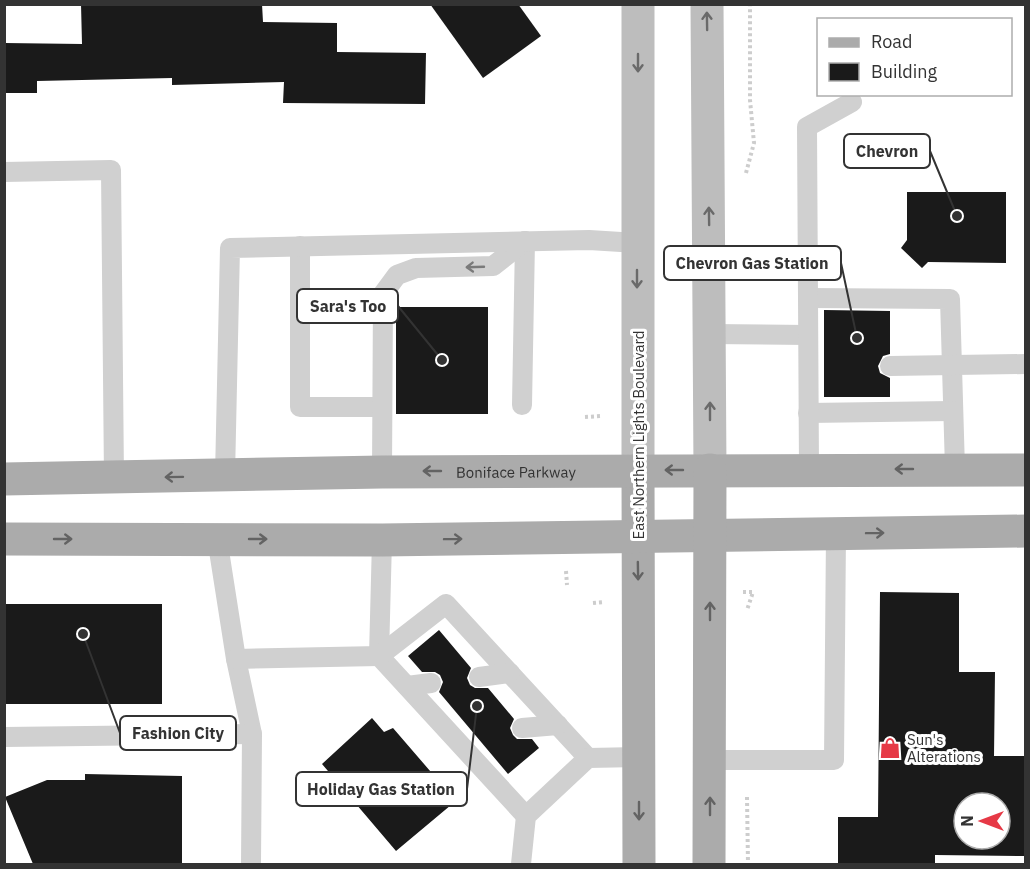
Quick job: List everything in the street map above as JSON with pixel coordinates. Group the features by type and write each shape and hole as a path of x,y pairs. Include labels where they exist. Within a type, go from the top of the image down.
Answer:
{"main road":[{"name":"East Northern Lights Boulevard","path":"639,4 637,243 639,864"},
{"path":"707,4 710,334 710,864"},
{"name":"Boniface Parkway","path":"4,479 382,472 1026,470"},
{"path":"4,539 382,540 1026,531"}],"lane":[{"path":"809,469 808,413 816,366 808,335 807,127 852,102"},
{"path":"4,172 111,170 114,478"},
{"path":"225,476 230,248 525,242 637,243"},
{"path":"522,405 525,242"},
{"path":"382,472 380,407 383,294 397,275 416,268 493,266 525,242"},
{"path":"300,246 300,407 380,407"},
{"path":"808,298 950,299 955,469"},
{"path":"710,334 808,335"},
{"path":"890,366 1026,364"},
{"path":"808,413 952,411"},
{"path":"710,760 834,760 836,533"},
{"path":"218,538 236,659 252,734 252,864"},
{"path":"382,540 379,656 526,816"},
{"path":"236,659 379,656 446,604 588,758"},
{"path":"479,677 510,673"},
{"path":"407,686 431,683"},
{"path":"522,728 558,725"},
{"path":"4,737 252,734"},
{"path":"457,740 477,737"},
{"path":"521,864 526,816 588,758 639,757"}],"building":[{"path":"81,4 262,4 263,22 337,23 337,52 426,53 425,104 283,103 284,82 172,85 172,78 37,81 37,93 4,93 4,43 82,44"},
{"path":"430,4 518,4 541,36 483,78"},
{"path":"907,192 1006,192 1006,263 928,262 922,268 901,248 907,240"},
{"path":"396,307 488,307 488,414 396,414"},
{"path":"824,310 890,311 890,354 883,356 878,366 880,373 890,378 890,397 824,397"},
{"path":"880,592 959,593 959,672 995,672 994,756 1026,756 1026,856 935,855 935,864 838,864 838,817 878,817"},
{"path":"5,604 162,604 162,704 4,704"},
{"path":"439,630 471,668 467,678 470,685 475,688 488,688 514,719 510,728 513,735 517,739 532,739 539,748 508,774 439,692 443,682 440,675 435,672 422,672 408,656"},
{"path":"372,718 384,732 393,728 443,786 439,792 451,805 396,851 322,764"},
{"path":"85,774 182,776 182,864 33,864 5,797 47,780 85,780"}],"place":[{"name":"Chevron","path":"957,216"},
{"name":"Chevron Gas Station","path":"857,338"},
{"name":"Sara's Too","path":"442,360"},
{"name":"Fashion City","path":"83,634"},
{"name":"Holiday Gas Station","path":"477,706"},
{"name":"Sun's Alterations","path":"890,748"}]}
